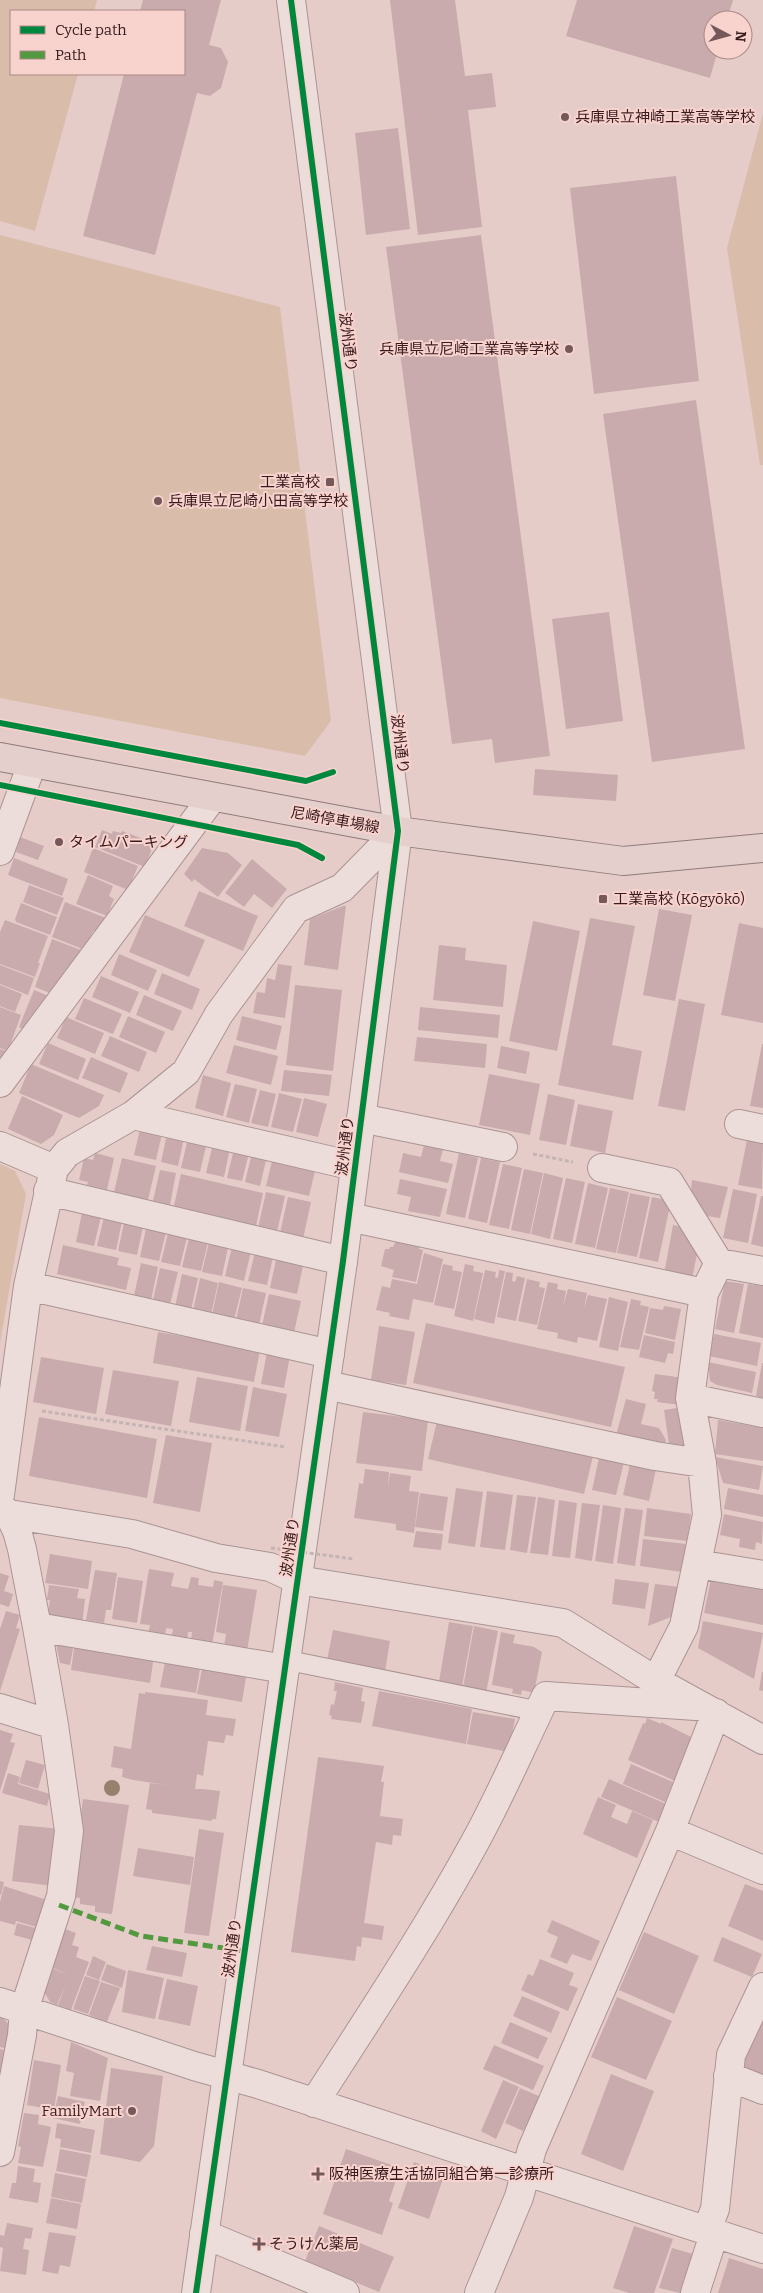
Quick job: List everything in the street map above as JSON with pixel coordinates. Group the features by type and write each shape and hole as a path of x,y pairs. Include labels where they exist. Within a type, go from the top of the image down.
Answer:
{"main road":[{"name":"尼崎停車場線","path":"0,757 398,832 623,861 760,853"}],"street":[{"name":"波州通り","path":"196,2293 344,1261 354,1166 398,832 291,0"},
{"path":"0,851 32,764"},
{"path":"0,1083 212,798"},
{"path":"0,2152 22,2035 12,2006 62,1896 69,1831 54,1725 37,1627 19,1540 3,1505 7,1414 28,1286 51,1180 67,1152 133,1116 186,1072 219,1014 296,909 342,888 398,832"},
{"path":"133,1116 354,1166"},
{"path":"361,1118 503,1147"},
{"path":"0,1146 51,1180 344,1261"},
{"path":"602,1168 669,1182 719,1263 763,1271"},
{"path":"349,1218 704,1293"},
{"path":"656,1681 684,1626 707,1515 702,1463 690,1398 704,1293 719,1263"},
{"path":"28,1286 330,1354"},
{"path":"326,1385 655,1456 702,1463"},
{"path":"690,1398 763,1413"},
{"path":"3,1505 132,1534 216,1558 270,1567 298,1580 563,1623 656,1681 763,1740"},
{"path":"697,1564 763,1575"},
{"path":"37,1627 286,1665"},
{"path":"314,2103 399,1970 474,1844 502,1791 546,1696 709,1710"},
{"path":"0,1708 54,1725"},
{"path":"479,2293 519,2197 532,2149 670,1831 709,1710"},
{"path":"670,1831 763,1870"},
{"path":"695,2293 715,2209 728,2076 732,2055 763,1987"},
{"path":"12,2006 763,2250"},
{"path":"728,2076 763,2090"},
{"path":"204,2234 345,2293"}],"lane":[{"path":"286,1665 538,1712"}],"path":[{"path":"503,1147 602,1168"},
{"path":"7,1414 289,1448"},
{"path":"271,1548 354,1558"}],"shaded area":[{"path":"0,0 97,0 94,10 10,10 10,75 78,75 35,231 0,221"},
{"path":"763,113 763,465 760,465 727,248"},
{"name":"兵庫県立尼崎小田高等学校","path":"0,235 280,307 331,721 305,756 0,698"},
{"path":"0,1164 15,1171 26,1194 0,1343"}],"building":[{"path":"143,0 221,0 209,45 221,48 228,62 221,88 210,96 197,93 155,255 83,236 124,75 185,75 185,10 140,10"},
{"path":"390,0 455,0 465,76 492,73 496,107 468,110 482,227 418,235"},
{"path":"577,0 733,0 730,10 703,10 703,60 715,60 710,78 566,36"},
{"path":"398,128 410,229 366,235 355,133"},
{"path":"676,176 699,381 594,394 570,188"},
{"path":"481,235 550,756 495,763 492,739 452,744 386,247"},
{"path":"696,400 745,749 652,762 603,414"},
{"path":"609,612 623,721 566,729 552,619"},
{"path":"535,769 618,775 616,801 533,795"},
{"path":"102,830 112,834 113,831 121,833 122,831 154,843 145,867 95,847"},
{"path":"20,837 44,846 38,860 16,852"},
{"path":"93,848 138,866 128,890 84,872"},
{"path":"202,848 228,853 242,865 218,897 194,879 192,882 184,874"},
{"path":"14,858 68,879 62,896 8,875"},
{"path":"252,859 287,889 272,908 254,894 244,907 225,893"},
{"path":"88,875 113,886 109,896 114,899 107,916 76,904"},
{"path":"29,885 64,898 57,915 23,902"},
{"path":"199,891 258,916 243,951 184,926"},
{"path":"65,902 106,918 100,934 93,931 85,950 52,937"},
{"path":"21,903 57,917 50,935 16,922 15,919"},
{"path":"346,906 338,970 304,965 310,919"},
{"path":"659,909 692,915 675,1001 643,995"},
{"path":"145,915 205,940 189,977 129,952"},
{"path":"590,918 635,926 612,1045 642,1051 633,1100 558,1085"},
{"path":"5,920 48,936 35,977 0,964 0,932"},
{"path":"533,921 580,931 557,1051 509,1041"},
{"path":"739,923 763,928 763,1023 721,1015"},
{"path":"52,939 81,950 72,972 65,970 55,995 35,987"},
{"path":"439,945 466,948 465,960 507,965 503,1007 433,1000"},
{"path":"119,954 157,970 148,991 111,975"},
{"path":"278,964 292,966 285,1018 253,1013 257,992 265,993 267,978 275,980"},
{"path":"0,965 34,978 28,995 0,984"},
{"path":"162,973 200,989 192,1010 154,994"},
{"path":"101,976 139,992 130,1013 92,997"},
{"path":"0,985 22,994 15,1012 0,1006"},
{"path":"295,985 342,990 333,1071 286,1065"},
{"path":"34,990 51,997 24,1030 19,1027"},
{"path":"144,995 182,1011 173,1031 136,1015"},
{"path":"84,998 122,1014 113,1034 75,1019"},
{"path":"679,999 705,1004 685,1111 658,1106"},
{"path":"0,1007 21,1015 8,1051 0,1048"},
{"path":"420,1007 500,1015 498,1038 418,1030"},
{"path":"128,1016 165,1032 156,1053 119,1037"},
{"path":"242,1016 282,1026 276,1050 236,1040"},
{"path":"66,1017 104,1033 95,1054 57,1038"},
{"path":"110,1036 147,1052 139,1072 101,1056"},
{"path":"417,1037 487,1044 485,1068 414,1061"},
{"path":"48,1043 86,1059 78,1080 39,1064"},
{"path":"763,1044 763,1108 750,1106"},
{"path":"234,1045 278,1056 271,1085 226,1073"},
{"path":"501,1046 530,1052 526,1074 497,1068"},
{"path":"0,1049 6,1051 3,1058 0,1057"},
{"path":"91,1057 128,1073 120,1093 82,1078"},
{"path":"31,1064 104,1095 99,1106 79,1118 19,1093"},
{"path":"284,1070 332,1075 329,1096 281,1091"},
{"path":"489,1074 540,1084 530,1135 479,1125"},
{"path":"203,1075 231,1083 223,1116 195,1108"},
{"path":"235,1084 257,1089 249,1123 226,1117"},
{"path":"260,1090 276,1094 268,1127 251,1123"},
{"path":"279,1093 302,1099 293,1132 271,1127"},
{"path":"548,1094 575,1100 566,1145 539,1140"},
{"path":"22,1096 63,1115 54,1135 41,1144 8,1129"},
{"path":"304,1098 327,1104 318,1137 296,1132"},
{"path":"578,1104 613,1111 605,1153 570,1146"},
{"path":"140,1129 162,1134 156,1160 134,1155"},
{"path":"167,1134 184,1138 178,1166 161,1162"},
{"path":"188,1138 207,1142 200,1172 181,1168"},
{"path":"747,1140 763,1143 762,1189 738,1185"},
{"path":"425,1141 444,1145 440,1161 453,1164 448,1183 399,1172 403,1153 421,1157"},
{"path":"213,1144 230,1148 224,1177 206,1173"},
{"path":"234,1149 249,1153 242,1181 227,1178"},
{"path":"95,1153 114,1158 107,1190 87,1185 88,1182 79,1180 84,1158 93,1160"},
{"path":"252,1153 267,1156 260,1186 245,1182"},
{"path":"459,1153 478,1158 465,1218 446,1214"},
{"path":"273,1157 316,1167 309,1196 266,1186"},
{"path":"122,1158 156,1166 148,1200 114,1192"},
{"path":"481,1158 500,1162 487,1223 468,1219"},
{"path":"503,1164 522,1168 509,1229 489,1225"},
{"path":"524,1169 543,1173 530,1234 511,1230"},
{"path":"160,1170 176,1173 170,1205 153,1201"},
{"path":"544,1173 563,1178 550,1239 531,1234"},
{"path":"181,1174 263,1193 256,1226 174,1206"},
{"path":"566,1178 585,1182 572,1243 553,1239"},
{"path":"400,1179 447,1189 440,1217 408,1211 411,1197 397,1194"},
{"path":"692,1180 728,1187 720,1218 707,1216 691,1190"},
{"path":"588,1183 608,1188 595,1248 575,1244"},
{"path":"610,1188 629,1192 616,1253 596,1249"},
{"path":"733,1189 757,1194 748,1243 723,1238"},
{"path":"266,1192 285,1196 277,1232 258,1228"},
{"path":"630,1193 650,1197 637,1257 617,1253"},
{"path":"761,1196 763,1196 763,1247 751,1244"},
{"path":"288,1197 311,1202 303,1239 280,1233"},
{"path":"652,1197 671,1201 658,1262 639,1258"},
{"path":"83,1208 102,1212 94,1246 76,1242"},
{"path":"105,1213 123,1217 116,1250 97,1246"},
{"path":"125,1218 144,1222 137,1255 118,1251"},
{"path":"147,1224 167,1228 159,1261 140,1257"},
{"path":"673,1225 686,1228 698,1249 692,1279 664,1274"},
{"path":"169,1229 188,1233 180,1266 161,1262"},
{"path":"190,1234 209,1238 201,1271 182,1267"},
{"path":"210,1238 229,1243 222,1276 202,1272"},
{"path":"396,1241 420,1246 419,1249 423,1250 416,1282 392,1277 394,1270 381,1266 385,1249 393,1247"},
{"path":"233,1243 252,1247 244,1281 225,1276"},
{"path":"63,1245 119,1258 117,1265 131,1268 126,1290 57,1274"},
{"path":"256,1248 274,1252 267,1285 248,1281"},
{"path":"424,1253 443,1259 433,1303 413,1299 409,1320 389,1316 390,1313 376,1310 382,1286 390,1288 392,1279 417,1284"},
{"path":"276,1260 303,1266 297,1294 270,1288"},
{"path":"141,1263 158,1267 151,1300 134,1296"},
{"path":"443,1264 453,1266 452,1270 462,1272 454,1309 434,1305"},
{"path":"465,1264 474,1266 473,1271 483,1273 473,1321 454,1316"},
{"path":"160,1268 178,1272 170,1304 153,1300"},
{"path":"485,1270 496,1272 495,1277 498,1278 499,1270 505,1271 494,1324 474,1319"},
{"path":"506,1272 513,1273 512,1281 515,1282 517,1276 525,1278 516,1321 497,1317"},
{"path":"182,1274 198,1278 191,1310 175,1307"},
{"path":"200,1278 218,1283 211,1315 193,1311"},
{"path":"527,1279 540,1282 539,1287 545,1288 537,1325 518,1321"},
{"path":"725,1281 744,1284 734,1333 715,1329"},
{"path":"219,1282 242,1288 234,1320 212,1315"},
{"path":"548,1282 558,1284 557,1289 566,1291 563,1306 568,1289 587,1293 584,1308 588,1295 607,1299 597,1341 578,1337 577,1343 557,1338 558,1333 537,1329"},
{"path":"748,1284 763,1286 763,1338 739,1333"},
{"path":"243,1288 266,1293 259,1325 236,1320"},
{"path":"269,1294 301,1301 293,1337 261,1330"},
{"path":"609,1297 628,1302 618,1351 599,1347"},
{"path":"631,1299 641,1301 640,1305 649,1307 639,1350 620,1347"},
{"path":"664,1306 681,1309 675,1340 645,1333 650,1308 663,1310"},
{"path":"426,1323 625,1367 611,1427 413,1383"},
{"path":"379,1326 415,1332 406,1385 371,1380"},
{"path":"158,1332 260,1350 254,1382 153,1363"},
{"path":"714,1334 761,1343 757,1366 709,1356"},
{"path":"644,1335 675,1342 673,1354 668,1353 665,1363 639,1357"},
{"path":"267,1352 290,1356 284,1388 261,1384"},
{"path":"41,1357 104,1368 96,1414 33,1402"},
{"path":"708,1362 756,1372 752,1393 717,1385 710,1381"},
{"path":"763,1363 763,1398 756,1396"},
{"path":"113,1370 179,1381 171,1426 105,1414"},
{"path":"655,1374 684,1378 680,1405 657,1402 658,1399 654,1399 655,1392 652,1391"},
{"path":"197,1377 248,1386 240,1431 189,1422"},
{"path":"253,1387 287,1394 279,1437 245,1431"},
{"path":"626,1399 646,1404 641,1424 659,1428 666,1440 663,1451 615,1439"},
{"path":"683,1407 689,1449 670,1452 664,1410"},
{"path":"363,1412 428,1420 422,1471 356,1463"},
{"path":"39,1417 157,1439 147,1498 29,1476"},
{"path":"718,1420 763,1428 763,1461 715,1454"},
{"path":"437,1421 593,1456 584,1494 428,1459"},
{"path":"166,1435 212,1443 200,1512 153,1503"},
{"path":"600,1453 625,1458 616,1495 592,1490"},
{"path":"715,1457 763,1466 759,1490 723,1483"},
{"path":"631,1460 657,1465 649,1501 623,1495"},
{"path":"365,1469 389,1472 388,1488 390,1473 411,1476 409,1491 419,1492 414,1533 396,1530 396,1524 354,1518 359,1483 363,1484"},
{"path":"456,1488 483,1492 475,1547 448,1543"},
{"path":"728,1488 763,1495 763,1517 724,1509"},
{"path":"487,1491 513,1495 505,1550 480,1547"},
{"path":"420,1493 448,1497 443,1531 415,1527"},
{"path":"517,1495 536,1497 527,1553 510,1550"},
{"path":"538,1497 555,1500 548,1555 530,1553"},
{"path":"559,1500 577,1503 570,1558 552,1556"},
{"path":"582,1503 600,1505 592,1561 575,1558"},
{"path":"603,1505 621,1508 613,1564 595,1561"},
{"path":"625,1508 643,1510 635,1566 617,1563"},
{"path":"647,1508 691,1514 687,1541 644,1536"},
{"path":"724,1514 763,1522 762,1544 756,1542 755,1550 739,1547 740,1539 720,1535"},
{"path":"416,1531 443,1534 441,1550 413,1547"},
{"path":"643,1539 686,1544 682,1572 640,1566"},
{"path":"50,1554 92,1561 88,1589 45,1583"},
{"path":"149,1569 174,1573 171,1586 188,1589 191,1577 199,1578 198,1585 213,1587 214,1580 223,1582 212,1645 191,1642 192,1632 188,1632 187,1642 171,1639 173,1629 166,1628 165,1637 148,1635 150,1625 140,1624"},
{"path":"95,1570 117,1573 111,1610 106,1610 104,1623 86,1620"},
{"path":"0,1573 9,1576 4,1591 13,1594 9,1607 0,1604"},
{"path":"118,1577 143,1581 137,1623 112,1619"},
{"path":"615,1579 649,1583 645,1609 612,1604"},
{"path":"711,1579 763,1589 763,1625 704,1613"},
{"path":"655,1584 680,1587 676,1615 648,1626"},
{"path":"49,1585 79,1589 77,1598 85,1599 82,1625 47,1619 50,1600 47,1600"},
{"path":"223,1585 257,1590 247,1651 224,1647 226,1634 216,1632"},
{"path":"6,1611 20,1615 16,1628 20,1629 0,1691 0,1629"},
{"path":"703,1621 763,1633 754,1679 698,1648"},
{"path":"449,1622 473,1626 462,1686 439,1682"},
{"path":"474,1626 498,1631 486,1693 463,1688"},
{"path":"333,1630 390,1641 385,1671 327,1660"},
{"path":"501,1632 515,1635 513,1643 534,1647 542,1652 534,1693 522,1690 521,1695 512,1693 513,1689 492,1685"},
{"path":"55,1639 74,1643 70,1665 60,1663"},
{"path":"75,1642 154,1656 150,1683 71,1670"},
{"path":"166,1657 201,1663 196,1693 160,1687"},
{"path":"203,1664 247,1671 242,1702 197,1694"},
{"path":"763,1672 763,1691 759,1690"},
{"path":"335,1682 363,1688 361,1701 365,1702 361,1723 331,1719 332,1716 329,1715 331,1704 334,1705 337,1691 334,1691"},
{"path":"379,1691 472,1709 466,1744 372,1726"},
{"path":"145,1692 208,1700 206,1715 236,1719 233,1736 226,1735 224,1743 208,1741 203,1776 197,1774 195,1789 133,1780 122,1777 123,1769 111,1767 114,1746 131,1749 139,1693 145,1694"},
{"path":"473,1712 515,1719 509,1752 467,1744"},
{"path":"647,1718 661,1724 661,1722 693,1738 675,1781 628,1760 643,1723 645,1724"},
{"path":"0,1730 13,1734 10,1742 15,1743 0,1791"},
{"path":"318,1757 384,1766 381,1782 384,1782 380,1816 403,1819 401,1836 393,1835 392,1845 376,1842 364,1923 384,1926 382,1940 362,1937 361,1947 357,1946 355,1961 291,1952"},
{"path":"26,1760 45,1765 38,1789 19,1783"},
{"path":"631,1764 673,1782 665,1802 623,1784"},
{"path":"8,1773 20,1777 18,1784 50,1794 47,1806 2,1793"},
{"path":"609,1779 666,1804 659,1822 601,1797"},
{"path":"150,1783 220,1791 216,1819 212,1819 212,1821 152,1813 152,1810 146,1809"},
{"path":"598,1797 616,1805 611,1817 627,1824 632,1811 653,1820 637,1858 583,1834"},
{"path":"83,1799 129,1805 112,1914 95,1912 95,1906 80,1904 80,1898 70,1897"},
{"path":"19,1825 61,1829 54,1886 12,1881"},
{"path":"199,1829 224,1833 209,1936 184,1933"},
{"path":"138,1848 194,1857 190,1885 133,1876"},
{"path":"0,1881 4,1882 1,1895 0,1895"},
{"path":"745,1884 763,1891 763,1941 728,1926"},
{"path":"4,1886 50,1901 43,1929 16,1921 15,1925 0,1921 0,1902"},
{"path":"552,1920 600,1941 591,1961 572,1954 567,1964 550,1957 558,1937 547,1932"},
{"path":"17,1923 43,1930 39,1942 14,1935"},
{"path":"65,1929 76,1933 72,1945 79,1947 76,1957 89,1962 71,2010 58,2005 66,1984 57,2005 50,2002 43,1990 51,1968 69,1975 51,1967"},
{"path":"644,1932 699,1956 674,2014 619,1990"},
{"path":"722,1937 762,1954 752,1977 713,1961"},
{"path":"152,1946 187,1953 182,1977 146,1970"},
{"path":"93,1956 106,1962 99,1980 86,1975"},
{"path":"540,1959 574,1973 569,1985 578,1988 568,2011 521,1990 528,1974 533,1976"},
{"path":"107,1964 126,1971 122,1988 101,1980"},
{"path":"128,1970 164,1978 155,2019 122,2012"},
{"path":"85,1976 100,1981 88,2014 73,2009"},
{"path":"167,1979 198,1986 190,2026 158,2019"},
{"path":"101,1982 120,1988 107,2022 89,2015"},
{"path":"522,1996 560,2012 551,2033 513,2016"},
{"path":"617,1997 672,2021 646,2080 591,2057"},
{"path":"0,2017 15,2031 12,2050 0,2047"},
{"path":"760,2019 763,2020 763,2077 747,2071 743,2061"},
{"path":"510,2022 548,2038 538,2059 501,2043"},
{"path":"71,2042 108,2058 100,2101 70,2096 74,2073 66,2071"},
{"path":"494,2045 544,2066 533,2090 483,2069"},
{"path":"0,2049 12,2051 0,2079"},
{"path":"34,2060 61,2065 54,2110 27,2105"},
{"name":"FamilyMart","path":"111,2068 163,2076 154,2146 140,2162 100,2154"},
{"path":"611,2074 654,2091 623,2171 581,2154"},
{"path":"503,2080 519,2087 496,2139 481,2131"},
{"path":"520,2088 541,2097 523,2131 505,2123"},
{"path":"58,2096 85,2102 80,2124 53,2118"},
{"path":"24,2113 39,2115 38,2124 51,2127 43,2167 18,2163 21,2147 18,2146"},
{"path":"57,2123 95,2130 91,2153 60,2147 61,2139 55,2138"},
{"path":"60,2149 91,2155 87,2177 56,2171"},
{"path":"346,2149 400,2168 389,2201 393,2203 382,2235 323,2214"},
{"path":"414,2162 445,2173 429,2219 398,2208"},
{"path":"18,2166 35,2169 33,2182 41,2183 38,2203 9,2198 12,2183 16,2183"},
{"path":"55,2173 86,2179 82,2203 51,2197"},
{"path":"51,2198 81,2204 77,2229 46,2223"},
{"path":"7,2223 33,2228 31,2239 25,2238 23,2249 29,2250 26,2275 0,2271 3,2248 0,2247 0,2235 4,2236"},
{"path":"319,2226 394,2257 379,2292 305,2261"},
{"path":"634,2226 673,2239 654,2293 629,2293 613,2288"},
{"path":"49,2232 76,2236 70,2267 60,2265 58,2274 42,2271"},
{"path":"672,2248 693,2254 680,2293 659,2288"},
{"path":"729,2258 763,2269 763,2293 718,2293"}],"marked path":[{"path":"59,1905 141,1936 244,1951"}],"cycle path":[{"path":"196,2293 343,1261 398,831 291,0"},
{"path":"0,723 306,781 333,772"},
{"path":"0,785 298,845 322,858"}],"place":[{"name":"兵庫県立神崎工業高等学校","path":"565,117"},
{"name":"兵庫県立尼崎工業高等学校","path":"569,349"},
{"name":"工業高校","path":"330,482"},
{"name":"兵庫県立尼崎小田高等学校","path":"158,501"},
{"name":"タイムパーキング","path":"59,842"},
{"name":"工業高校 (Kōgyōkō)","path":"603,899"},
{"name":"FamilyMart","path":"132,2111"},
{"name":"阪神医療生活協同組合第一診療所","path":"318,2174"},
{"name":"そうけん薬局","path":"259,2244"}]}
